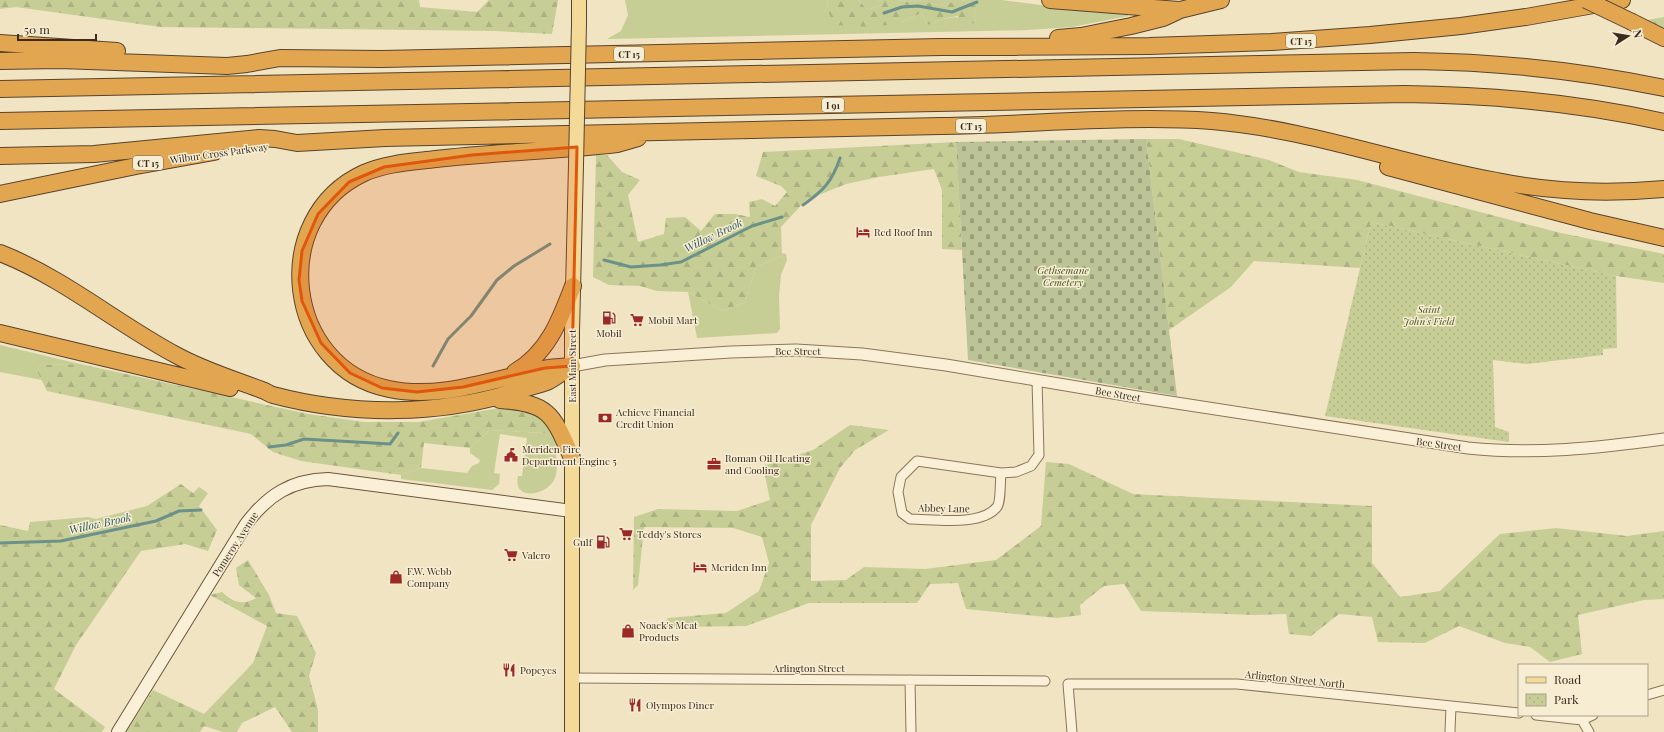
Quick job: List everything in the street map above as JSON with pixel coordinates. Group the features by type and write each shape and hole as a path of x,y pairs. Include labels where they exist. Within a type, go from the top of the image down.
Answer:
{"highway":[{"path":"1050,0 1180,10"},
{"path":"978,47 1003,40 1059,38 1104,32 1163,18 1180,10 1221,0"},
{"path":"1586,0 1664,38"},
{"name":"CT 15","path":"0,43 108,51 280,58 390,58 978,47 1188,46 1327,39 1426,30 1503,20 1622,0"},
{"path":"0,61 60,60 227,66 280,58"},
{"path":"0,89 1414,62 1485,64 1533,68 1583,74 1664,88"},
{"name":"I 91","path":"0,121 1405,94 1460,95 1532,100 1664,122"},
{"name":"CT 15","path":"297,143 385,138 1169,120 1226,123 1291,132 1448,171 1516,185 1576,191 1629,191 1664,189"},
{"path":"572,366 545,368 450,390 408,392 388,389 358,378 343,367 325,350 315,335 307,318 302,301 300,280 301,258 305,240 313,222 328,200 341,188 360,175 384,167 406,162 472,155 617,144 651,132"},
{"path":"1291,132 1315,146 1334,152 1575,217 1664,238"},
{"path":"0,156 94,154 259,138 297,143"},
{"name":"Wilbur Cross Parkway","path":"0,194 167,160 233,150 297,143"},
{"path":"0,253 31,266 58,281 176,355 208,370 271,394"},
{"path":"505,378 524,367 544,348 557,325 573,286"},
{"path":"0,333 247,392 271,394 327,405 374,410 432,408 485,400 549,381 572,366"},
{"path":"485,400 524,402 544,409 555,422 572,458"}],"main road":[{"name":"East Main Street","path":"572,732 572,366 580,0"},
{"name":"Pomeroy Avenue","path":"118,732 246,524 264,502 288,487 301,482 328,479 572,511"}],"street":[{"name":"Bee Street","path":"572,366 593,361 628,358 738,352 818,351 896,358 1409,440 1488,450 1518,452 1568,451 1664,439"},
{"name":"Abbey Lane","path":"1000,473 999,502 997,507 987,514 973,520 910,519 902,513 898,492 901,477 917,461 1000,473 1016,472 1031,466 1039,455 1037,380"},
{"name":"Arlington Street","path":"572,678 1045,681"},
{"path":"910,680 911,732"},
{"name":"Arlington Street North","path":"1072,732 1068,684 1237,684 1518,713"},
{"path":"1648,695 1664,690"},
{"path":"1450,706 1450,732"},
{"path":"1545,716 1582,720 1591,716"},
{"path":"1582,720 1589,732"}],"highlighted area":[{"path":"577,147 572,366 545,368 463,387 417,392 382,388 350,373 321,343 302,301 299,280 302,251 318,214 349,182 384,167 472,155"}],"green space":[{"path":"0,0 419,0 420,7 477,12 489,0 558,0 552,34 495,31 161,27 16,7 0,9"},
{"path":"625,0 828,0 827,9 900,23 921,13 928,25 951,17 961,18 976,23 974,13 976,6 966,0 1002,0 1077,10 1126,12 1128,16 1072,27 1027,30 607,39 621,31 628,15"},
{"path":"828,0 858,0 868,10 882,4 877,0 898,0 907,2 918,0 939,5 966,0 976,6 974,13 976,23 959,24 958,16 946,18 928,25 921,13 900,23 873,27 834,25 827,9"},
{"path":"858,0 877,0 882,4 868,10"},
{"path":"898,0 918,0 907,2"},
{"path":"918,0 964,0 939,5"},
{"path":"1664,17 1664,29 1647,20"},
{"path":"1146,139 1179,139 1269,160 1299,172 1357,180 1561,233 1664,254 1664,283 1616,276 1371,222 1360,268 1254,261 1231,287 1169,330"},
{"name":"Gethsemane Cemetery","path":"1146,139 1177,396 968,360 956,142"},
{"path":"956,142 962,250 942,249 942,190 934,169 879,177 846,184 806,200 781,227 782,256 756,267 745,302 723,311 688,292 657,291 640,286 609,285 593,277 596,155 607,155 622,172 640,180 628,195 638,242 664,234 666,218 685,217 701,231 715,214 735,214 750,217 749,202 762,199 775,206 787,192 781,186 756,176 763,152"},
{"name":"Saint John's Field","path":"1371,222 1616,276 1617,348 1603,349 1603,355 1527,364 1493,360 1495,427 1509,432 1509,442 1325,416"},
{"path":"782,253 786,254 787,260 781,275 779,297 780,329 777,333 697,338 688,292 723,311 745,302 756,267 782,256"},
{"path":"0,345 80,364 41,365 37,371 42,380 0,372"},
{"path":"80,364 308,414 364,422 419,422 505,407 524,410 542,422 545,433 489,430 470,448 424,443 421,468 401,475 301,461 273,452 251,434 47,391 37,371 41,365"},
{"path":"524,410 538,411 554,433 556,441 556,474 554,480 545,489 531,493 525,493 520,490 518,476 522,476 527,438 500,434 494,473 500,474 499,484 492,490 401,479 401,475 421,468 467,473 472,466 479,463 480,460 470,453 470,448 489,430 545,433"},
{"path":"850,425 889,430 855,450 840,468 811,525 811,581 846,580 864,567 925,569 996,560 1041,526 1046,462 1069,464 1133,494 1372,506 1372,563 1400,597 1440,591 1500,534 1556,528 1627,536 1664,531 1664,599 1644,600 1578,615 1582,654 1550,662 1530,647 1505,643 1459,626 1425,643 1378,642 1372,617 1339,614 1311,636 1289,634 1286,614 1255,615 1141,611 1124,584 1104,586 1080,605 1081,615 1057,618 966,609 958,583 930,584 917,603 809,603 746,626 663,627 668,618 726,613 759,591 769,563 762,537 733,528 644,527 638,585 633,590 634,517 658,509 737,511 770,500 763,466 813,450"},
{"path":"181,484 193,493 199,487 208,493 199,506 217,530 208,551 185,544 141,551 76,645 54,689 105,727 102,732 0,732 0,525 28,531 30,522 88,517 96,519 147,506"},
{"path":"248,560 269,595 276,613 297,616 316,653 309,676 318,710 318,732 292,732 275,707 242,723 237,732 223,732 204,726 200,732 126,732 153,690 204,714 253,663 267,626 210,595 222,592 238,602 246,602 256,598 239,585 236,568"}],"waterway":[{"name":"Willow Brook","path":"884,13 902,7 918,6 952,12 977,2"},
{"name":"Willow Brook","path":"803,205 816,195 830,180 840,158"},
{"name":"Willow Brook","path":"604,260 631,267 681,262 752,226 782,217"},
{"name":"Willow Brook","path":"433,366 448,339 471,316 497,280 514,266 550,244"},
{"name":"Willow Brook","path":"269,447 286,445 304,439 390,444 398,433"},
{"name":"Willow Brook","path":"0,543 61,541 156,521 179,511 201,510"}],"place":[{"name":"Red Roof Inn","path":"863,232"},
{"name":"Mobil","path":"609,318"},
{"name":"Mobil Mart","path":"637,320"},
{"name":"Achieve Financial Credit Union","path":"605,418"},
{"name":"Meriden Fire Department Engine 5","path":"511,455"},
{"name":"Roman Oil Heating and Cooling","path":"714,464"},
{"name":"Teddy's Stores","path":"626,534"},
{"name":"Gulf","path":"603,542"},
{"name":"Valero","path":"511,555"},
{"name":"Meriden Inn","path":"700,567"},
{"name":"F.W. Webb Company","path":"396,577"},
{"name":"Noack's Meat Products","path":"628,631"},
{"name":"Popeyes","path":"509,670"},
{"name":"Olympos Diner","path":"635,705"}]}
